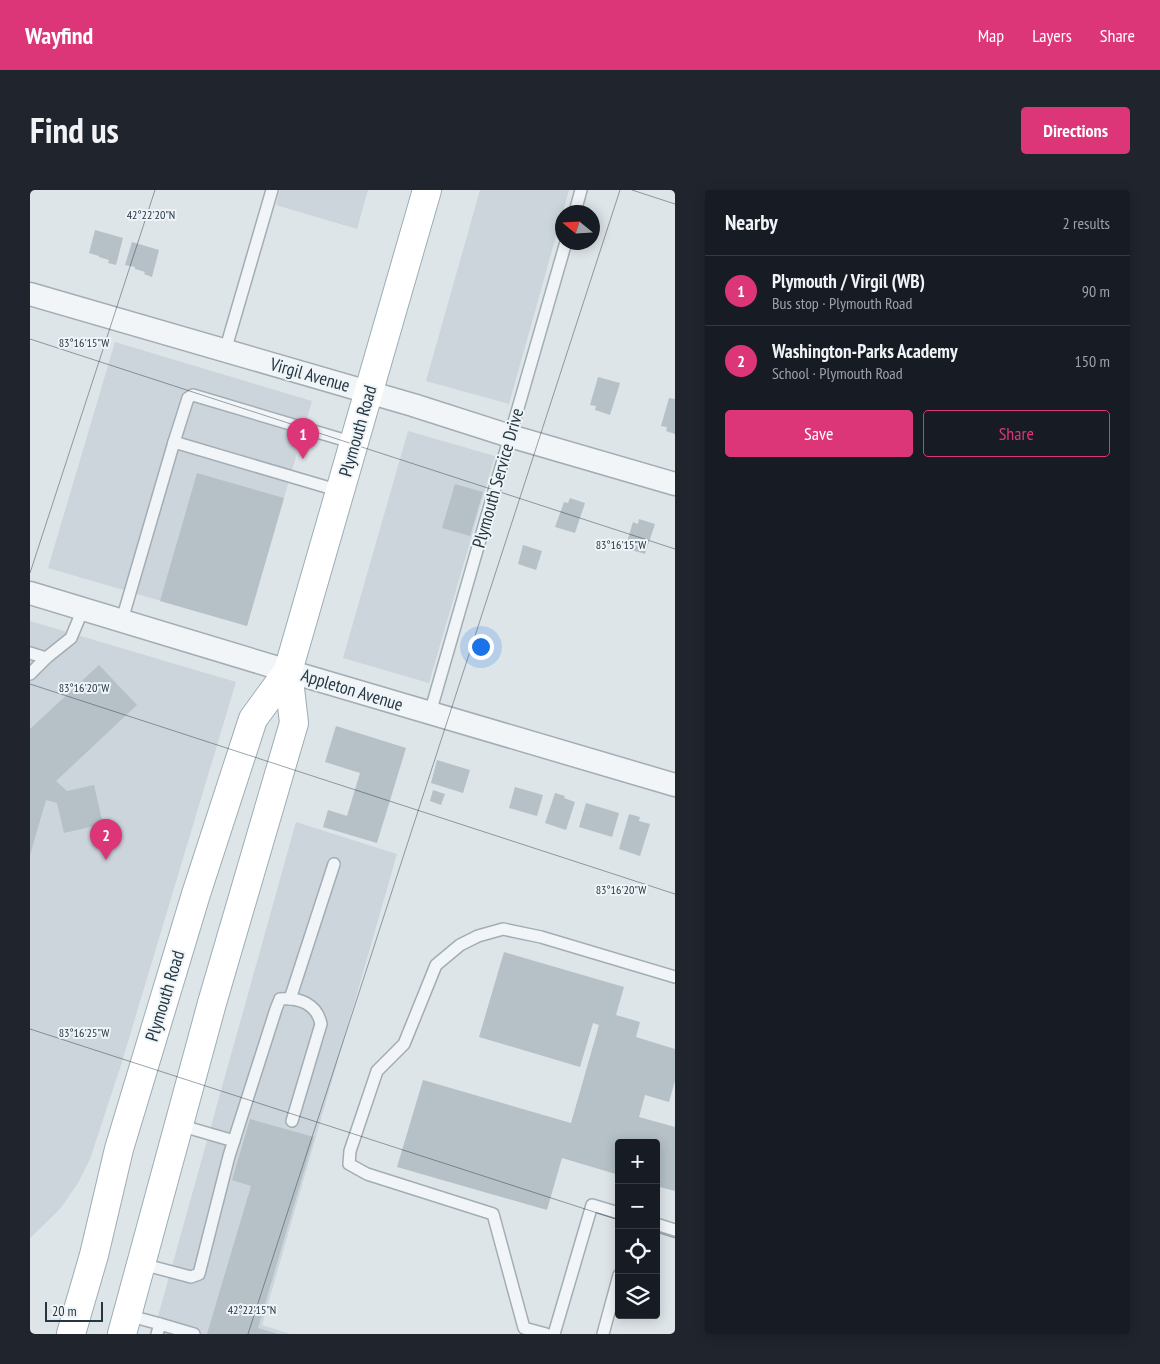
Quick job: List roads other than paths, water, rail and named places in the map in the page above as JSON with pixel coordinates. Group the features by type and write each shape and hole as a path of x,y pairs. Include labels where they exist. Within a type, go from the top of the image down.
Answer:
{"main road":[{"name":"Plymouth Road","path":"71,1334 94,1255 119,1149 199,885 253,719 288,671 427,190"},
{"name":"Plymouth Road","path":"125,1325 212,1003 294,723 288,671"}],"street":[{"name":"Virgil Avenue","path":"30,294 675,484"},
{"name":"Appleton Avenue","path":"30,593 675,785"}],"lane":[{"path":"225,351 272,190"},
{"path":"576,205 581,190"},
{"name":"Plymouth Service Drive","path":"430,713 564,250"},
{"path":"122,620 188,398 193,395 354,443"},
{"path":"174,442 340,491"},
{"path":"30,674 71,638 83,609"},
{"path":"30,653 46,658"},
{"path":"290,999 334,864"},
{"path":"546,1334 524,1328 493,1214 367,1174 349,1164 350,1152 377,1071 404,1044 436,965 460,945 478,936 503,929 541,937 675,977"},
{"path":"142,1264 191,1276 199,1274 234,1141 280,999 300,1001 312,1006 318,1014 320,1024 292,1121"},
{"path":"179,1125 234,1141"},
{"path":"554,1334 592,1205 615,1212"},
{"path":"660,1225 675,1230"},
{"path":"602,1334 615,1289"},
{"path":"125,1325 194,1334"}],"place":[{"name":"Plymouth / Virgil (WB)","path":"303,459"},
{"name":"Washington-Parks Academy","path":"106,860"}]}
